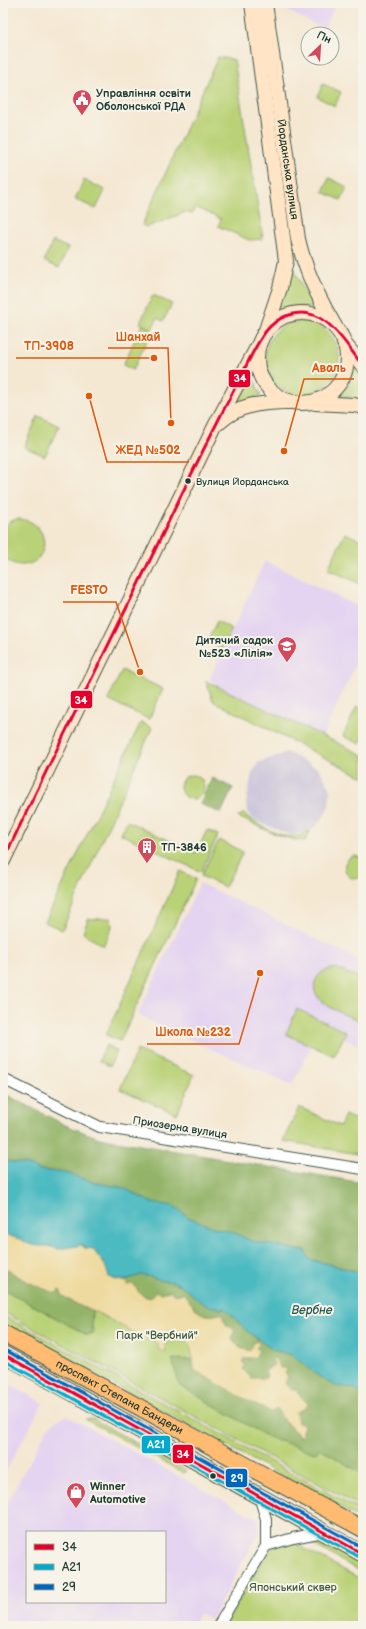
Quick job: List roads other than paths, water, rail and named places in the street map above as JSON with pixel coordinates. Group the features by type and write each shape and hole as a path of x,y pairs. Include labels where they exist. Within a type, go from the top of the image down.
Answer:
{"main road":[{"name":"Йорданська вулиця","path":"3,861 215,426 263,336 280,288 286,261 252,3"},
{"name":"Йорданська вулиця","path":"265,3 298,239 302,258 314,288 336,328"},
{"path":"363,366 344,342 336,328 321,318 304,313 294,314 278,320 263,336 258,347 257,362 261,377 265,384 276,395 290,402 354,405 363,407"},
{"path":"306,403 326,396 340,382 347,362 344,342"},
{"name":"Йорданська вулиця","path":"215,426 229,413 248,405 290,402"},
{"name":"проспект Степана Бандери","path":"3,1333 363,1529"},
{"name":"проспект Степана Бандери","path":"3,1354 363,1554"}],"street":[{"name":"Приозерна вулиця","path":"3,1079 100,1127 363,1169"},
{"path":"218,1626 266,1546 266,1519 259,1496"},
{"path":"266,1546 293,1538 323,1532"}],"water":[{"name":"Вербне","path":"6,1161 24,1164 41,1170 67,1173 93,1182 124,1188 152,1203 174,1206 188,1217 215,1228 233,1232 251,1241 305,1251 309,1259 363,1273 363,1394 353,1388 335,1386 321,1378 292,1355 273,1350 247,1331 225,1309 209,1306 199,1301 184,1287 174,1282 163,1281 141,1275 122,1281 109,1277 105,1265 92,1248 87,1249 82,1245 59,1249 29,1244 20,1239 3,1234 3,1162"}],"place":[{"name":"Управління освіти Оболонської РДА","path":"82,116"},
{"name":"ТП-3908","path":"154,358"},
{"name":"ЖЕД №502","path":"89,396"},
{"name":"Шанхай","path":"171,423"},
{"name":"Аваль","path":"284,451"},
{"name":"Вулиця Йорданська","path":"188,481"},
{"name":"Дитячий садок №523 «Лілія»","path":"287,663"},
{"name":"FESTO","path":"140,672"},
{"name":"ТП-3846","path":"147,864"},
{"name":"Школа №232","path":"260,973"},
{"name":"Winner Automotive","path":"76,1509"}],"park label":[{"name":"Парк \"Вербний\"","path":"157,1335"},
{"name":"Японський сквер","path":"293,1587"}]}
